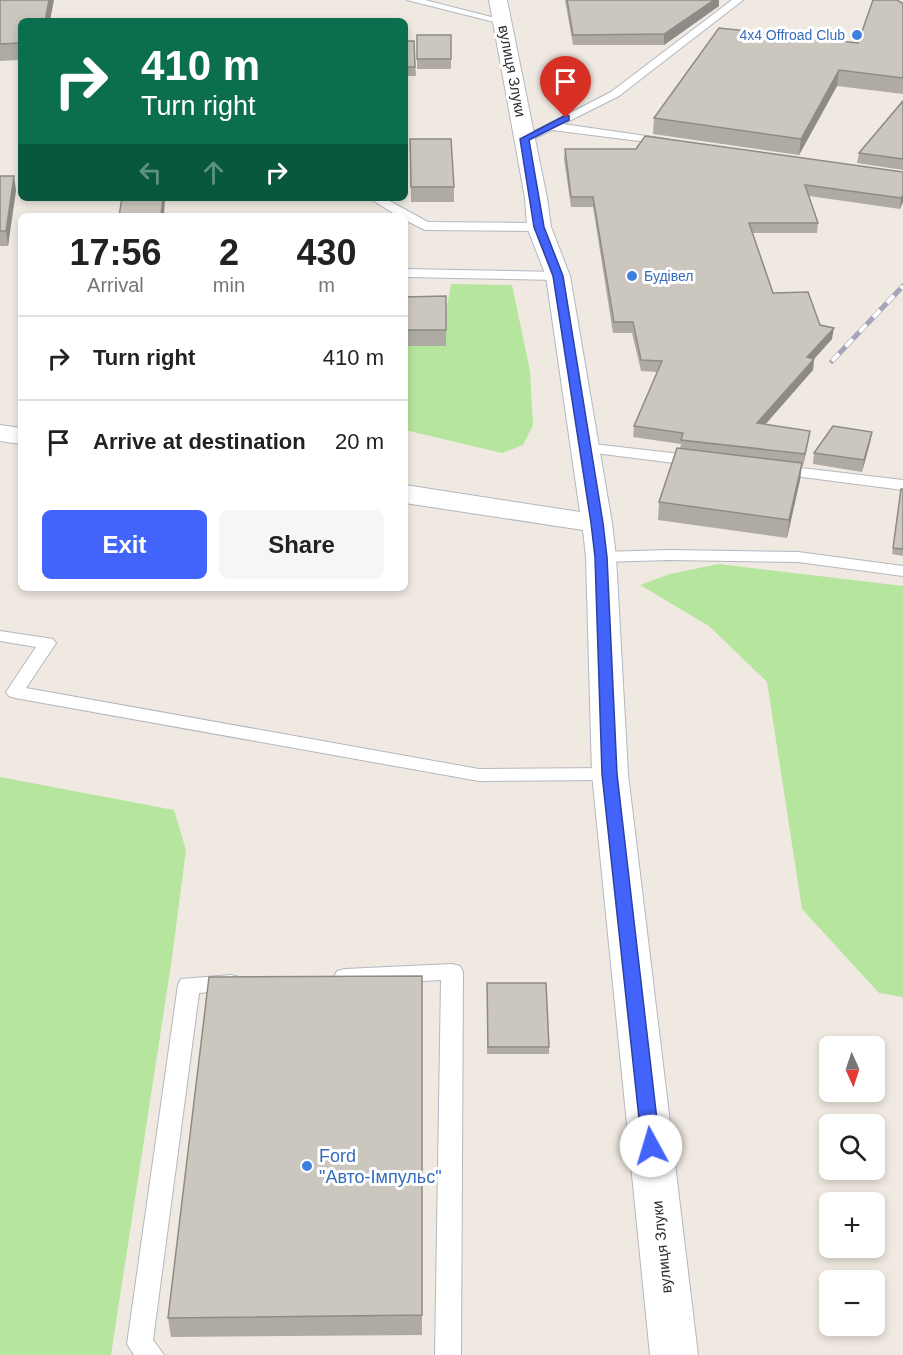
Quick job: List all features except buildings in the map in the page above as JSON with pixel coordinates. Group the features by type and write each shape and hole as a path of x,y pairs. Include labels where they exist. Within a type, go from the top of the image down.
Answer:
{"street":[{"name":"вулиця Злуки","path":"500,10 538,132 539,227 558,276 597,523 601,557 610,774 674,1355"},
{"path":"0,433 18,436"},
{"path":"408,494 597,523"}],"lane":[{"path":"412,0 500,10"},
{"path":"538,132 615,94 738,0"},
{"path":"538,132 682,145"},
{"path":"380,201 402,213"},
{"path":"408,216 425,226 539,227"},
{"path":"408,273 558,276"},
{"path":"584,448 716,463"},
{"path":"763,468 903,485"},
{"path":"601,557 670,555 798,557 903,571"},
{"path":"0,636 47,643 15,692 479,775 610,774"},
{"path":"321,979 452,972 448,1355"},
{"path":"151,1355 140,1344 189,985 249,982"}],"green space":[{"path":"451,284 512,285 530,371 533,425 523,445 502,453 408,431 408,346 446,346 446,311"},
{"path":"719,564 903,586 903,997 879,993 802,909 767,682 709,626 640,585 670,574"},
{"path":"0,777 174,810 186,850 171,965 111,1355 0,1355"}],"railway":[{"path":"832,361 903,286"}],"place":[{"name":"4x4 Offroad Club","path":"857,35"},
{"name":"Будівел","path":"632,276"},
{"name":"Ford \"Авто-Імпульс\"","path":"307,1166"}],"route":[{"path":"566,118 525,139 539,227 558,276 597,523 601,557 610,774 651,1146"}]}
